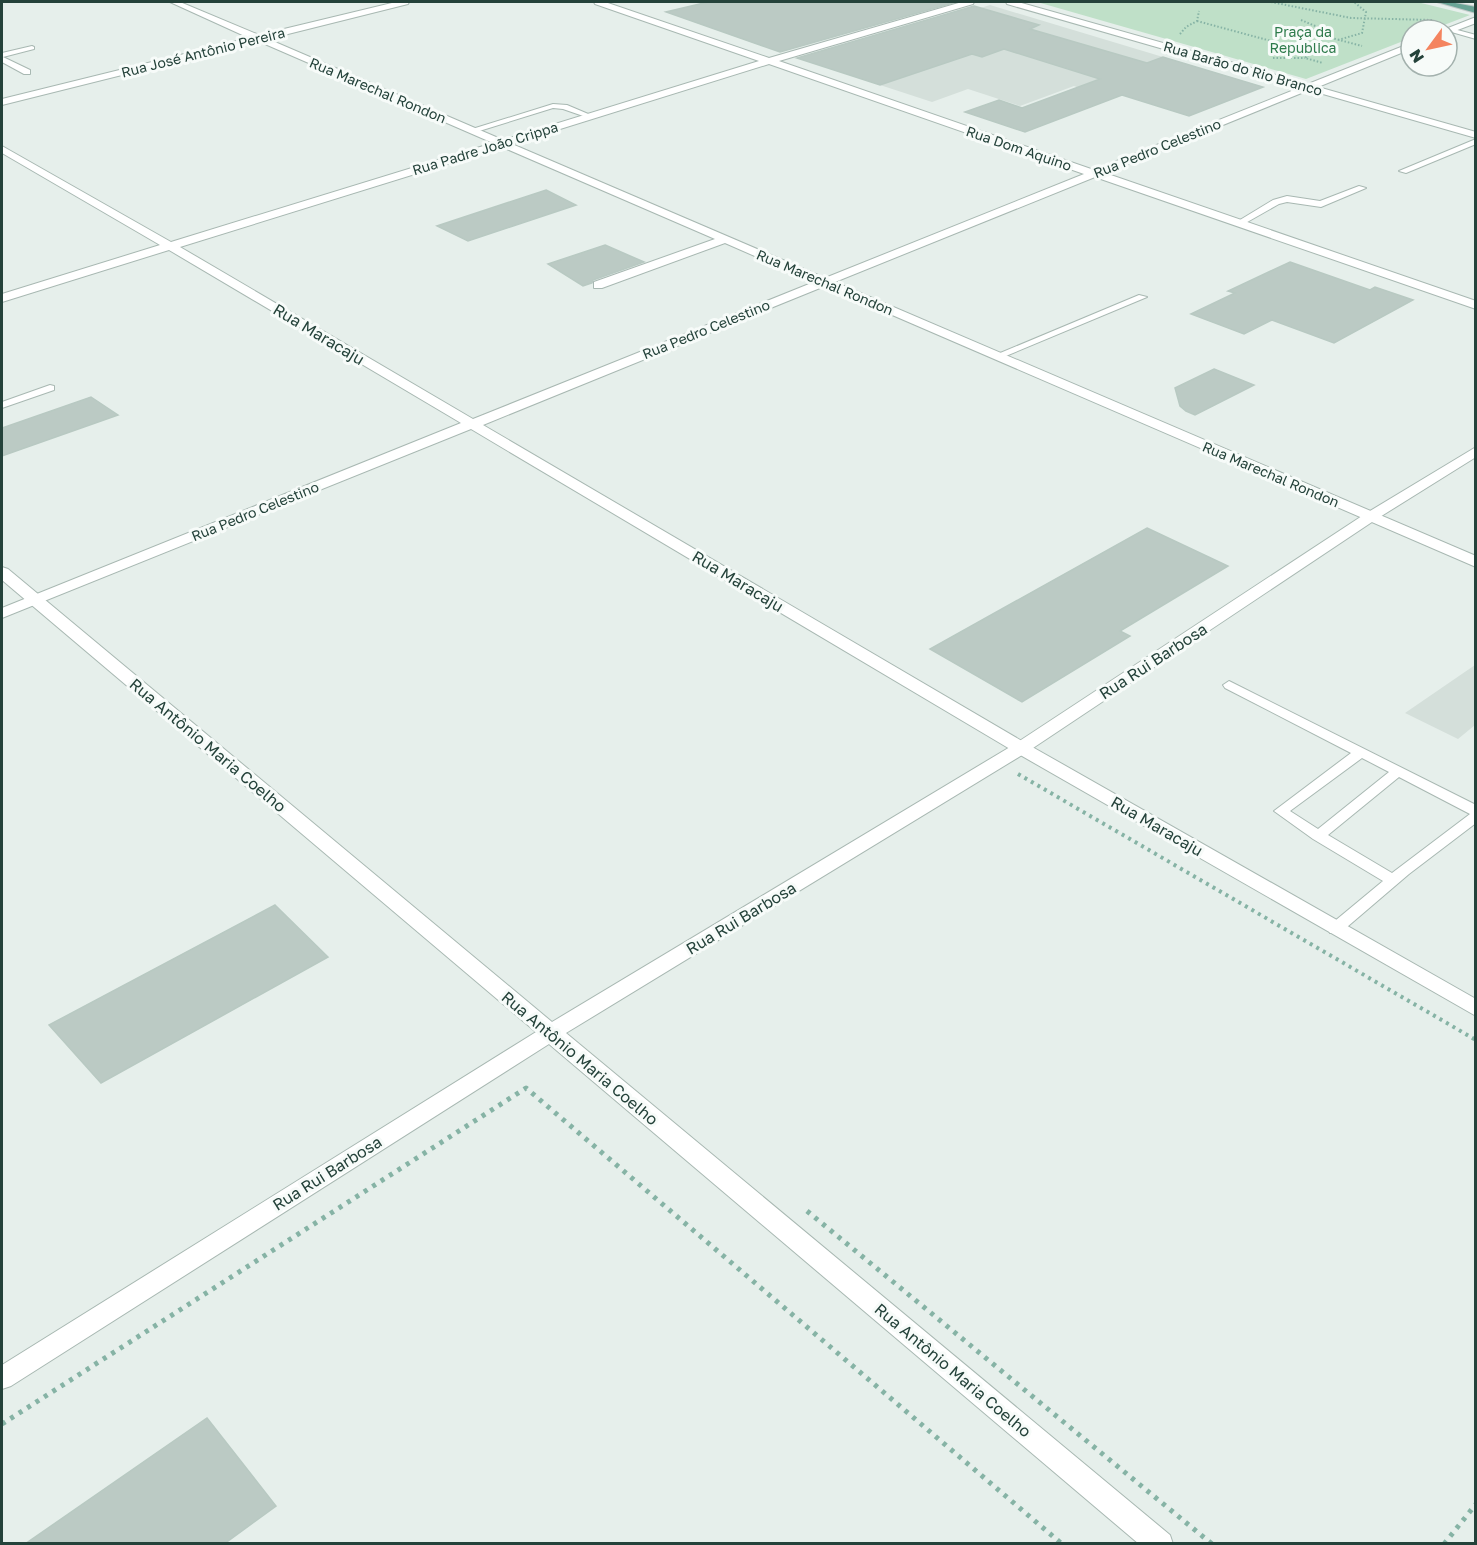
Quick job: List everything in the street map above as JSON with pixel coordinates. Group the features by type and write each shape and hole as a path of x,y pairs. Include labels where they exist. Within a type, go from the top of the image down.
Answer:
{"main road":[{"path":"1441,2 1476,10"}],"street":[{"name":"Rua Marechal Rondon","path":"174,2 1476,562"},
{"name":"Rua José Antônio Pereira","path":"2,102 405,2"},
{"name":"Rua Dom Aquino","path":"598,2 1476,305"},
{"name":"Rua Padre João Crippa","path":"2,298 769,61 970,2"},
{"name":"Rua Barão do Rio Branco","path":"1010,2 1476,135"},
{"path":"1459,27 1476,20"},
{"name":"Rua Pedro Celestino","path":"2,613 1399,51"},
{"name":"Rua Maracaju","path":"4,152 170,246 1021,748 1476,1009"},
{"path":"598,285 725,239"},
{"name":"Rua Rui Barbosa","path":"2,1378 550,1033 1021,748 1370,517 1476,451"},
{"name":"Rua Antônio Maria Coelho","path":"2,572 1160,1544"}],"lane":[{"path":"1459,33 1476,37"},
{"path":"2,57 32,48"},
{"path":"2,57 27,72"},
{"path":"473,130 553,106 564,107 590,116"},
{"path":"1403,171 1476,141"},
{"path":"1239,223 1276,202 1287,200 1321,204 1362,188"},
{"path":"998,356 1142,297"},
{"path":"2,405 50,388"},
{"path":"1229,685 1476,811"},
{"path":"1361,753 1281,811 1318,836 1393,880"},
{"path":"1318,836 1399,771"},
{"path":"1335,929 1393,880 1476,816"}],"path":[{"path":"1271,2 1335,17 1399,22"},
{"path":"1338,40 1362,33 1366,12 1354,2"},
{"path":"1197,21 1199,11"},
{"path":"1301,20 1320,28 1320,33"},
{"path":"1178,37 1186,27 1197,21 1297,48 1310,54 1305,58 1326,64"},
{"path":"1297,48 1328,37 1369,48"},
{"path":"1016,772 1476,1040"},
{"path":"2,1424 526,1088 1062,1544"},
{"path":"805,1209 1212,1544"},
{"path":"1444,1544 1476,1504"}],"shaded area":[{"path":"990,5 1163,57 1079,88 1074,86 1020,106 968,89 932,102 880,85 916,73 852,48"},
{"path":"1475,665 1475,725 1458,739 1405,713"}],"green space":[{"name":"Praça da Republica","path":"1037,2 1417,2 1470,15 1459,19 1399,18 1399,43 1306,79"}],"building":[{"path":"708,2 956,2 780,52 666,12"},
{"path":"974,6 1039,25 1030,29 1147,63 1163,57 1263,87 1189,116 1122,95 1025,132 965,112 999,100 1022,108 1100,79 1004,49 982,57 972,54 880,85 797,58"},
{"path":"546,190 576,205 468,241 437,226"},
{"path":"605,245 644,262 593,280 592,283 583,286 548,264"},
{"path":"1290,262 1370,290 1375,287 1413,300 1334,343 1272,320 1244,334 1191,314 1235,293 1228,291"},
{"path":"1214,369 1254,385 1195,415 1186,411 1180,406 1175,388"},
{"path":"91,397 118,415 2,456 2,428"},
{"path":"1147,528 1228,566 1120,631 1130,636 1022,702 930,649"},
{"path":"275,905 328,957 101,1083 49,1025"},
{"path":"207,1418 276,1506 224,1544 25,1544"}]}
